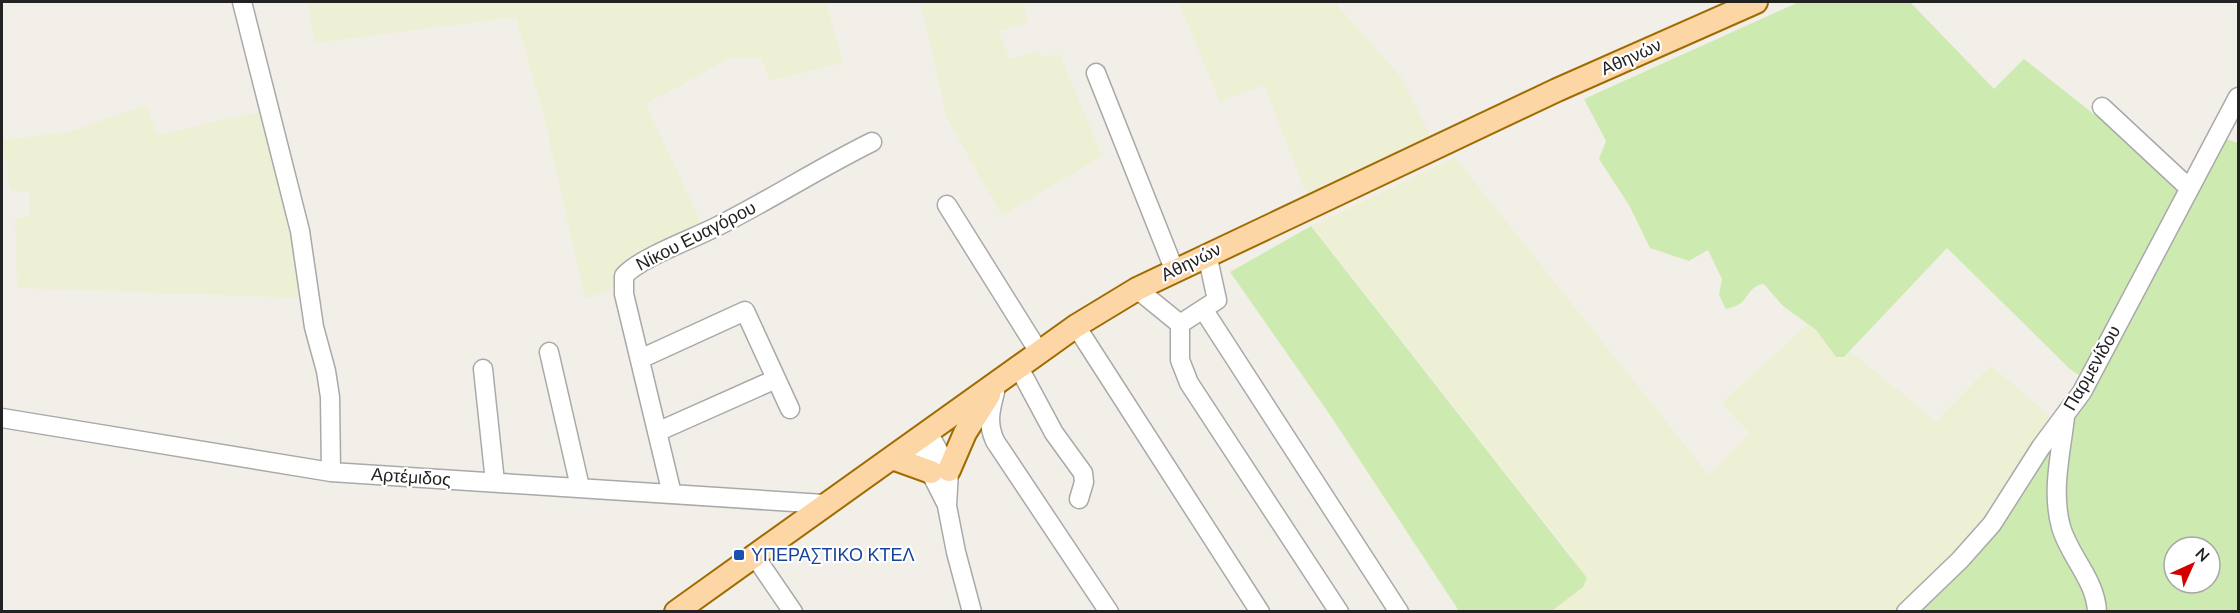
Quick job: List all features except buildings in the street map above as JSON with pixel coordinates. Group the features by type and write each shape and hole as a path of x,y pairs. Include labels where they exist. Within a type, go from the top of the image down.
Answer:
{"main road":[{"name":"Αθηνών","path":"676,612 1018,366 1076,326 1137,289 1557,90 1756,2"},
{"path":"892,458 940,471 997,383"}],"street":[{"path":"242,2 300,231 314,327 326,371 330,398 331,472"},
{"path":"1096,73 1174,270"},
{"name":"Παρμενίδου","path":"1906,612 1960,560 1992,524 2041,447 2066,415 2099,364 2238,97"},
{"path":"2102,107 2189,188"},
{"name":"Νίκου Ευαγόρου","path":"672,494 622,287 626,273 734,218 817,169 872,142"},
{"path":"947,205 1039,352"},
{"path":"1180,324 1217,300 1207,254"},
{"path":"1137,289 1180,324"},
{"path":"1203,309 1399,612"},
{"path":"640,359 745,311 790,409"},
{"path":"1180,324 1180,360 1189,383 1339,612"},
{"path":"1076,326 1260,612"},
{"path":"549,352 580,487"},
{"path":"1018,366 1054,433 1083,474 1084,482 1079,499"},
{"path":"483,369 495,482"},
{"path":"657,432 776,379"},
{"path":"997,383 989,417 989,429 1109,612"},
{"path":"2066,415 2056,484 2057,507 2062,529 2093,592 2097,612"},
{"name":"Αρτέμιδος","path":"2,418 331,472 824,504"},
{"path":"921,437 940,471 956,552 972,612"},
{"path":"754,555 793,612"}],"green space":[{"path":"308,2 826,2 843,63 770,81 761,57 731,58 646,104 703,227 614,271 614,288 585,299 544,117 516,17 315,43"},
{"path":"920,2 1023,2 1028,23 998,31 1010,59 1036,51 1042,57 1060,54 1102,156 1002,216 947,118"},
{"path":"1338,2 1338,6 1402,78 1430,135 1306,194 1264,85 1220,102 1179,3"},
{"path":"1799,2 1910,2 1994,89 2024,59 2185,186 2082,377 2071,370 1947,248 1844,357 1836,357 1816,330 1783,306 1764,284 1753,289 1739,304 1726,309 1719,295 1722,279 1708,250 1689,261 1650,248 1629,205 1599,159 1606,141 1584,99"},
{"path":"146,105 157,135 263,111 280,173 304,298 17,288 15,219 29,216 29,193 10,190 2,140 69,132"},
{"path":"2226,139 2238,143 2238,611 1916,612 1959,573 2170,241"},
{"path":"1455,157 1709,475 1749,433 1721,403 1808,324 1816,330 1836,357 1844,357 1850,351 1936,421 1991,365 2048,414 2053,422 1967,540 1894,611 1552,611 1583,587 1572,557 1312,226"},
{"path":"1311,226 1587,578 1583,587 1552,611 1459,611 1330,415 1230,272"}],"place":[{"name":"ΥΠΕΡΑΣΤΙΚΟ ΚΤΕΛ","path":"739,555"}]}
